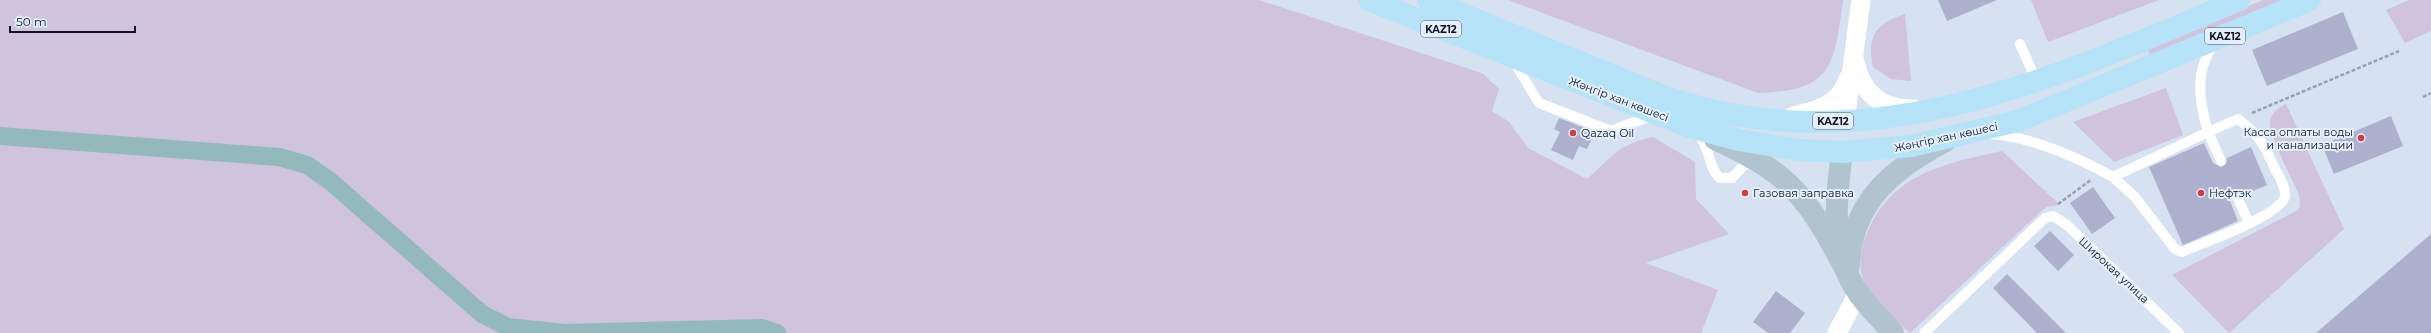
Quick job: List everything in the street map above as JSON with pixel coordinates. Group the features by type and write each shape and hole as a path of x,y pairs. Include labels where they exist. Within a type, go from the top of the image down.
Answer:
{"main road":[{"name":"Жәңгір хан көшесі","path":"1369,0 1512,58 1690,127 1739,140 1799,150 1842,152 1911,146 2018,121 2140,72 2310,0"},
{"name":"Жәңгір хан көшесі","path":"1428,0 1678,101 1730,114 1771,119 1845,121 1909,115 1943,109 2037,82 2129,46 2239,0"},
{"path":"2129,46 2140,72"},
{"path":"1845,121 1836,206 1836,226 1848,274"},
{"path":"1690,127 1745,153 1765,165 1797,192 1818,221 1858,293 1893,333"},
{"path":"1848,274 1852,238 1868,202 1880,186 1911,161 1960,135"}],"street":[{"path":"1845,121 1861,0"},
{"path":"1771,119 1814,112 1834,103 1845,88 1854,56"},
{"path":"1854,56 1858,75 1869,94 1886,105 1908,110 1943,109"},
{"path":"1837,333 1858,293"}],"lane":[{"path":"2219,38 2208,53 2202,66 2199,97 2208,132 2221,161"},
{"path":"2020,44 2037,82"},
{"path":"1512,58 1539,103 1611,131 1657,113"},
{"path":"1960,135 2001,135 2034,144 2088,163 2110,175 2135,197 2175,249 2182,252 2249,223 2279,207 2285,195 2263,142 2255,132 2238,120 2110,175"},
{"path":"1690,127 1706,144 1714,172 1720,178 1732,178 1749,162 1765,165"},
{"path":"2237,197 2249,223"},
{"name":"Широкая улица","path":"2045,218 2052,216 2067,225 2179,333"},
{"path":"1924,333 2045,218"}],"path":[{"path":"2238,120 2399,50"},
{"path":"2423,97 2431,93"},
{"path":"2045,218 2083,184 2110,175"}],"shaded area":[{"path":"0,0 1259,0 1482,73 1499,89 1492,111 1509,122 1528,148 1587,179 1616,152 1631,143 1653,137 1695,162 1696,199 1729,234 1646,263 1718,290 1701,333 0,333"},
{"path":"1508,0 1843,0 1840,23 1832,58 1825,70 1815,80 1802,87 1783,91 1758,93"},
{"path":"2031,0 2159,0 2048,42"},
{"path":"2263,0 2287,0 2151,57 2147,48"},
{"path":"2409,0 2431,0 2431,31 2405,43 2386,10"},
{"path":"1905,14 1911,81 1891,79 1873,67 1871,56 1873,39 1880,27 1886,22"},
{"path":"2166,88 2183,135 2114,162 2073,122"},
{"path":"2286,104 2344,229 2229,333 2172,275 2298,210 2300,206 2299,195 2273,137 2270,122 2273,113"},
{"path":"2002,151 2060,205 2046,207 1910,333 1874,298 1865,284 1861,271 1861,252 1867,234 1877,214 1890,197 1922,174 1961,161"}],"building":[{"path":"1938,0 1997,0 1947,21"},
{"path":"2343,12 2358,49 2267,86 2252,50"},
{"path":"2391,116 2403,146 2334,174 2322,145"},
{"path":"1559,118 1595,132 1587,149 1579,146 1573,160 1551,150 1560,132 1554,129"},
{"path":"2204,143 2213,163 2221,167 2226,164 2227,158 2251,147 2267,185 2243,195 2240,192 2234,191 2230,201 2238,221 2183,245 2149,167"},
{"path":"2093,187 2115,218 2092,234 2070,203"},
{"path":"2050,231 2074,255 2058,271 2034,246"},
{"path":"2431,234 2431,333 2316,333"},
{"path":"2007,274 2066,333 2037,333 1993,288"},
{"path":"1776,291 1805,313 1790,333 1768,333 1753,322"}],"waterway":[{"path":"0,136 279,157 307,165 330,181 482,314 508,327 564,333 762,328 777,333"}],"place":[{"name":"Qazaq Oil","path":"1573,133"},
{"name":"Касса оплаты воды и канализации","path":"2361,138"},
{"name":"Газовая заправка","path":"1745,193"},
{"name":"Нефтэк","path":"2201,193"}]}
